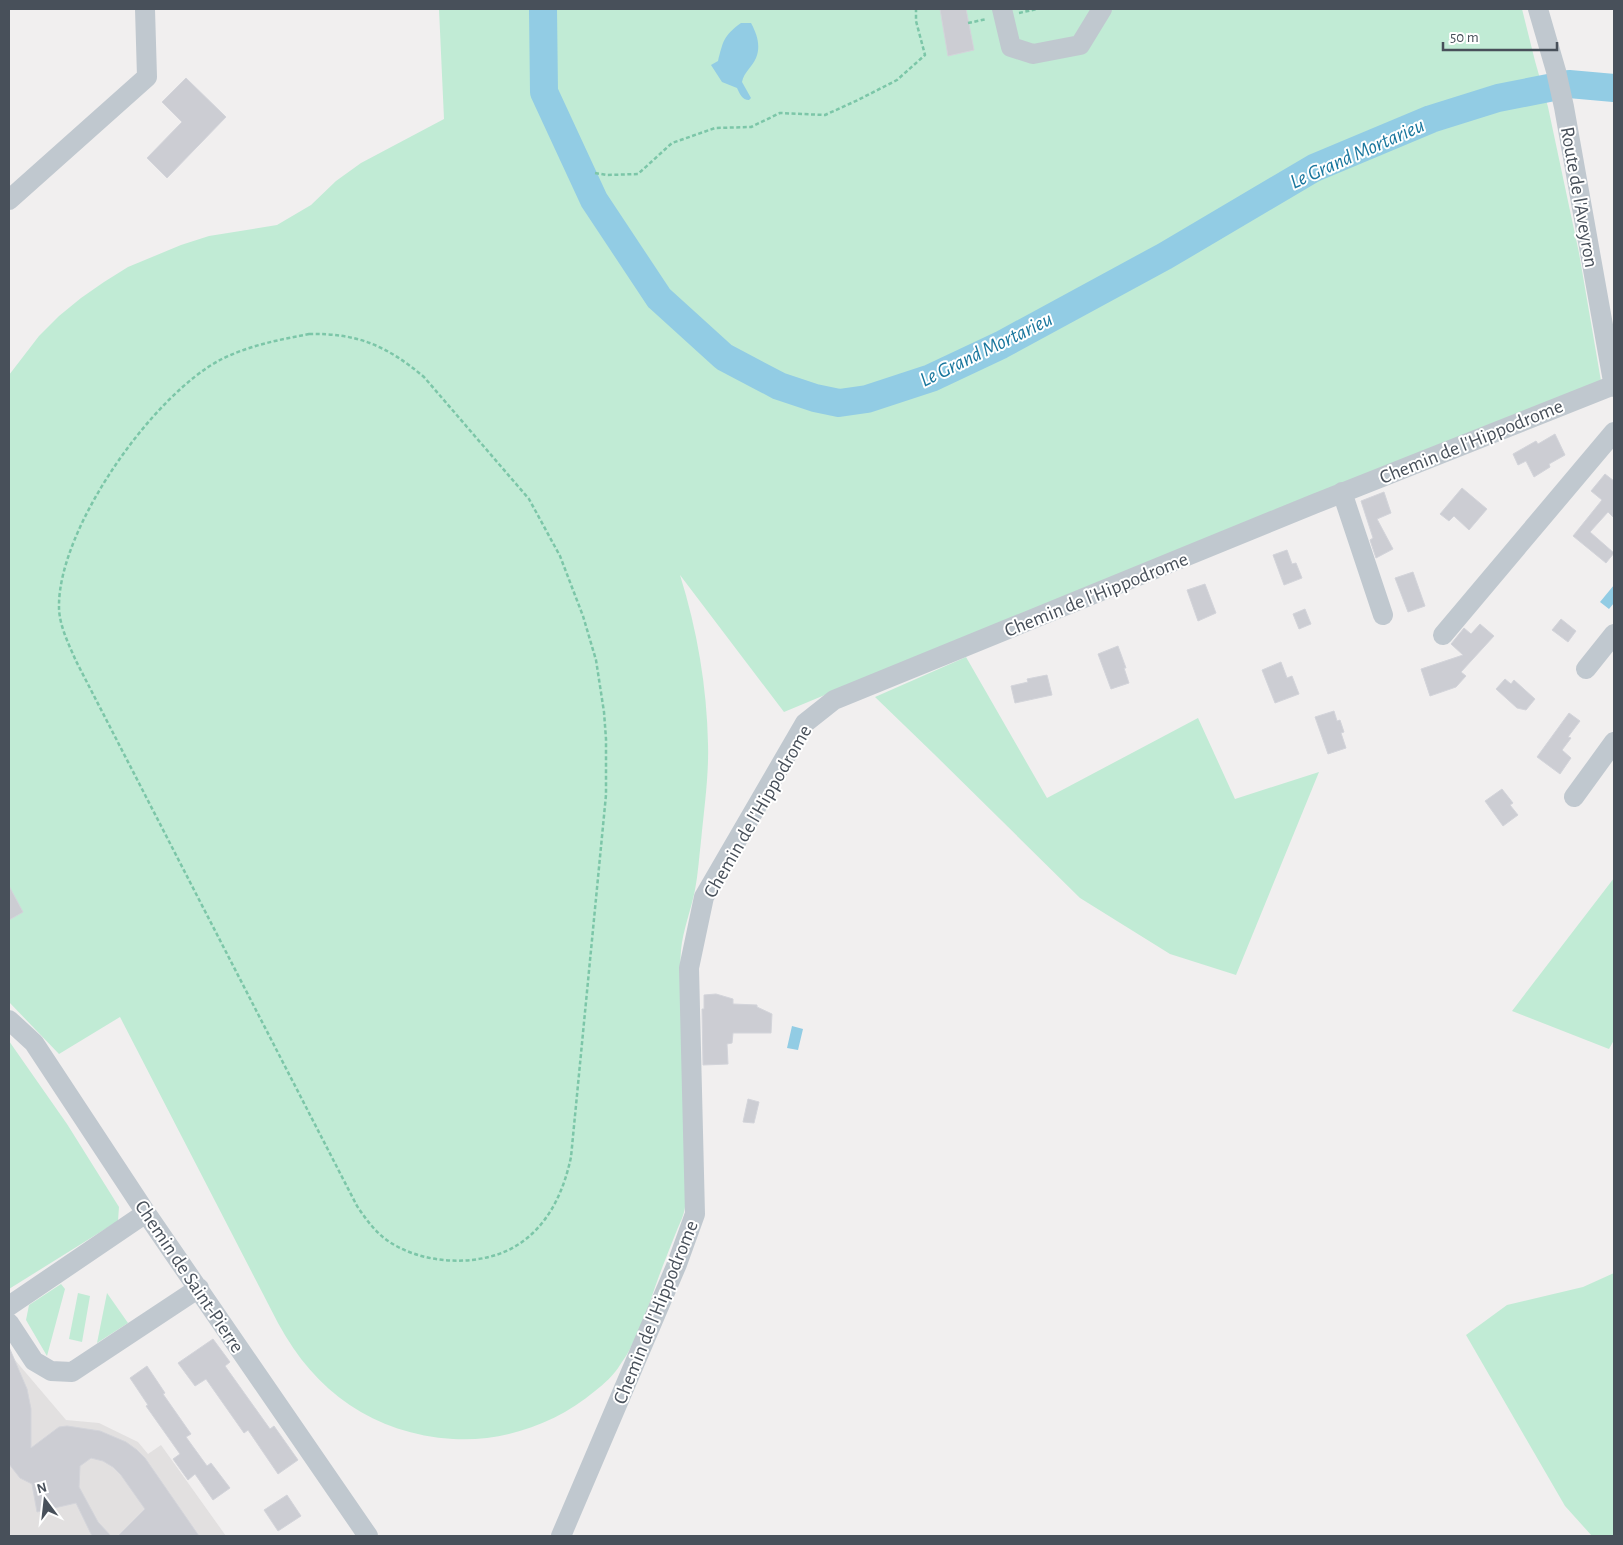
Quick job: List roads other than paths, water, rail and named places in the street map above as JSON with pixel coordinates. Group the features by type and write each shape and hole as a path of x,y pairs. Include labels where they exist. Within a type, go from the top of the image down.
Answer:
{"street":[{"path":"9,200 147,77 145,9"},
{"path":"1002,9 1011,47 1033,54 1080,45 1102,9"},
{"name":"Route de l'Aveyron","path":"1538,9 1564,107 1614,386"},
{"name":"Chemin de l'Hippodrome","path":"561,1536 677,1264 695,1214 690,968 704,897 805,723 834,700 1342,492 1614,386"},
{"path":"1443,635 1614,432"},
{"path":"1342,492 1383,615"},
{"path":"1586,669 1614,634"},
{"path":"1574,798 1614,742"},
{"name":"Chemin de Saint-Pierre","path":"9,1020 34,1043 146,1213 368,1536"},
{"path":"9,1306 146,1213"},
{"path":"9,1323 34,1361 51,1371 72,1372 199,1288"}],"water":[{"path":"741,23 751,23 757,36 758,45 756,58 744,75 742,82 751,98 749,100 743,98 737,88 722,82 711,65 718,61 727,36"},
{"path":"1614,585 1614,603 1609,609 1600,602"},
{"path":"792,1026 803,1029 798,1050 787,1048"}],"waterway":[{"name":"Le Grand Mortarieu","path":"543,9 544,92 594,200 659,298 724,357 779,386 815,398 839,403 867,399 931,378 1001,345 1165,256 1314,168 1431,119 1498,98 1569,84 1614,88"}]}
